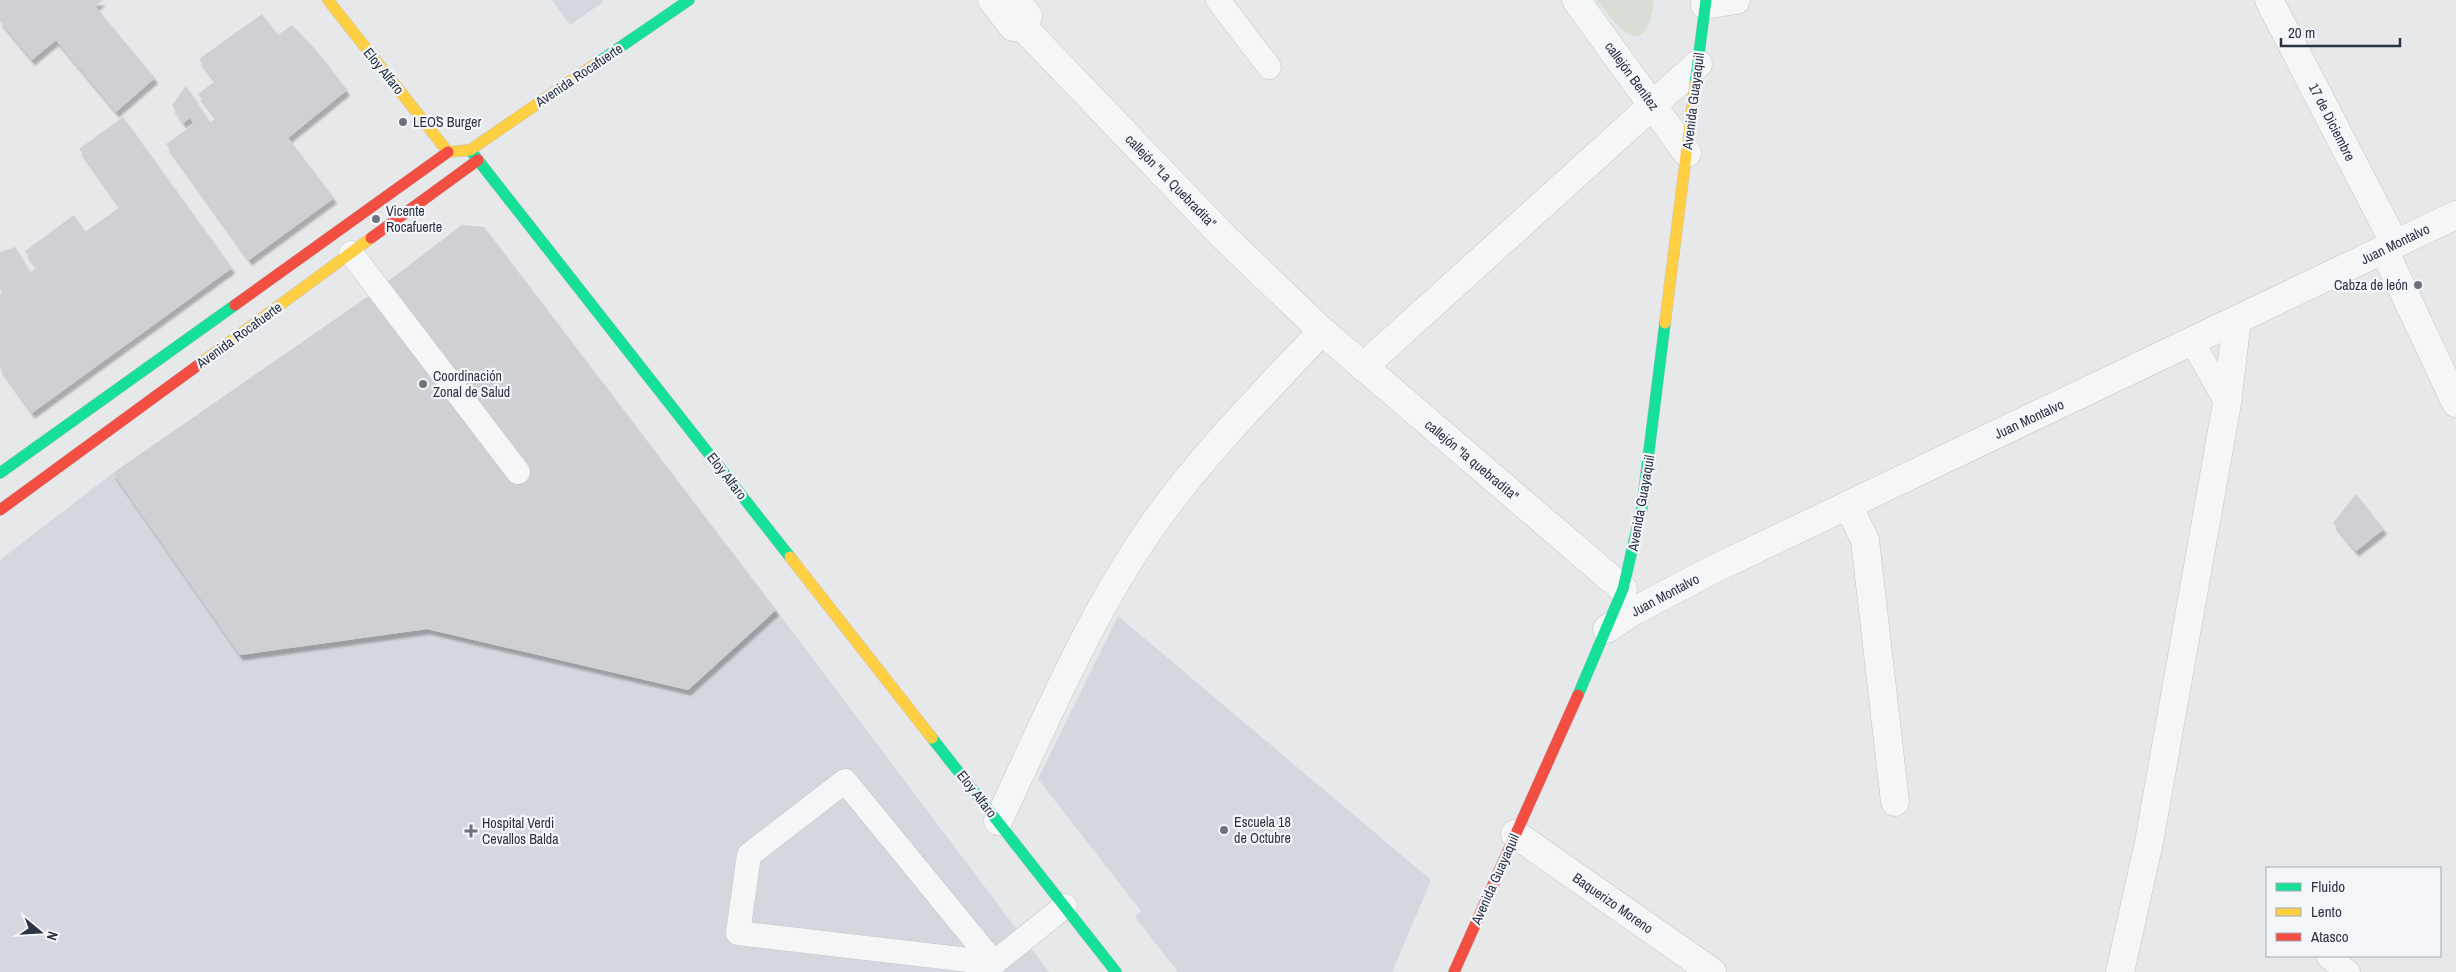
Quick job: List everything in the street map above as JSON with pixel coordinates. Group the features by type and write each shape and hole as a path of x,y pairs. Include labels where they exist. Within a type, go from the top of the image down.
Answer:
{"street":[{"name":"Eloy Alfaro","path":"328,0 448,152"},
{"name":"Avenida Rocafuerte","path":"470,150 689,0"},
{"name":"callejón \"La Quebradita\"","path":"992,0 1013,27 1023,27 1223,236 1322,331"},
{"path":"1016,0 1028,16 1023,27"},
{"name":"callejón Benítez","path":"1576,0 1687,153"},
{"path":"1706,2 1736,0"},
{"name":"17 de Diciembre","path":"2269,0 2390,247 2456,404"},
{"name":"Avenida Guayaquil","path":"1454,972 1623,589 1642,508 1706,2"},
{"path":"1363,367 1698,64"},
{"name":"Eloy Alfaro","path":"470,150 1116,972"},
{"path":"448,152 470,150"},
{"name":"Avenida Rocafuerte","path":"0,473 448,152"},
{"name":"Avenida Rocafuerte","path":"0,510 478,160"},
{"name":"Juan Montalvo","path":"1606,629 1632,612 1704,574 2456,215"},
{"path":"2120,972 2149,842 2227,403 2237,320"},
{"path":"998,821 1092,627 1150,529 1178,492 1246,412 1322,331"},
{"name":"callejón \"la quebradita\"","path":"1322,331 1623,589"},
{"path":"1848,505 1865,540 1895,802"},
{"name":"Baquerizo Moreno","path":"1515,834 1712,972"}],"lane":[{"path":"1218,0 1268,67"},
{"path":"352,253 518,472"},
{"path":"2192,341 2227,403"},
{"path":"994,963 845,781 749,855 738,933 994,963 1065,906"},
{"path":"2329,957 2348,972"}],"shaded area":[{"path":"552,0 602,0 603,2 570,25"},
{"path":"1596,0 1654,0 1650,20 1645,31 1638,36 1631,35 1623,30"},
{"name":"Hospital Verdi Cevallos Balda","path":"113,473 240,655 427,629 688,690 776,610 1049,972 0,972 0,560"},
{"name":"Escuela 18 de Octubre","path":"1118,616 1431,880 1392,972 1178,972 1135,917 1141,911 1038,779"}],"building":[{"path":"0,0 103,0 95,6 155,78 116,112 56,40 32,60 0,21"},
{"path":"262,14 278,35 292,25 316,50 347,90 288,138 334,198 249,260 166,144 194,124 190,118 183,123 172,105 186,86 210,122 216,118 198,94 215,81 199,59"},
{"path":"123,117 232,268 32,413 0,368 0,295 2,293 0,289 0,252 15,247 30,272 37,268 25,251 74,215 85,232 120,207 79,149"},
{"name":"Coordinación Zonal de Salud","path":"462,225 484,227 776,610 688,690 427,629 240,655 113,473 370,295"},
{"path":"2356,494 2384,529 2356,551 2333,523"}],"traffic: fast":[{"path":"597,63 689,0"},
{"path":"1695,84 1706,0"},
{"path":"470,150 790,557"},
{"path":"0,473 235,305"},
{"path":"1578,695 1623,589 1642,507 1665,323"},
{"path":"932,738 1116,972"}],"traffic: slow":[{"path":"328,0 448,152 470,150 597,63"},
{"path":"1665,323 1695,84"},
{"path":"201,363 371,238"},
{"path":"790,557 932,738"}],"traffic: jam":[{"path":"235,305 448,152"},
{"path":"371,238 478,160"},
{"path":"0,510 201,363"},
{"path":"1454,972 1578,695"}],"place":[{"name":"LEO´S Burger","path":"403,122"},
{"name":"Vicente Rocafuerte","path":"376,219"},
{"name":"Cabza de león","path":"2418,285"},
{"name":"Coordinación Zonal de Salud","path":"423,384"},
{"name":"Escuela 18 de Octubre","path":"1224,830"},
{"name":"Hospital Verdi Cevallos Balda","path":"471,831"}]}
